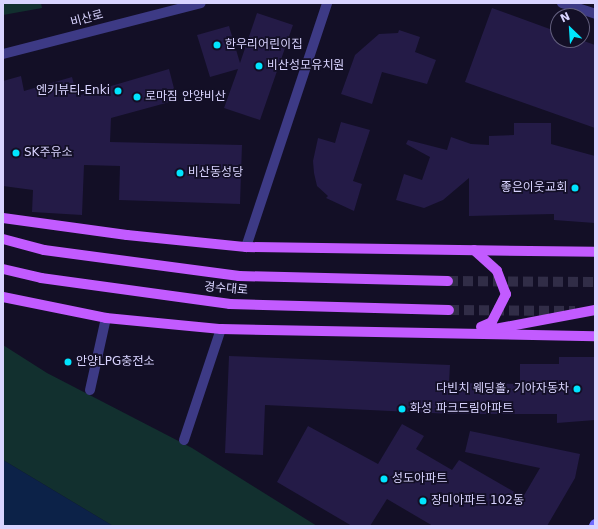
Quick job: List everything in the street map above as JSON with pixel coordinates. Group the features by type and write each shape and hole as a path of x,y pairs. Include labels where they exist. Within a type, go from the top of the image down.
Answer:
{"main road":[{"path":"3,218 246,247 595,252"},
{"name":"경수대로","path":"3,239 44,250 239,276 448,281"},
{"path":"462,335 492,322 506,294 496,271 474,250"},
{"name":"경수대로","path":"3,269 41,278 230,304 449,310"},
{"path":"3,297 106,318 221,329 462,335 595,336"},
{"path":"462,335 595,310"}],"street":[{"name":"비산로","path":"3,54 201,3"},
{"path":"246,247 327,3"},
{"path":"562,3 595,14"},
{"path":"90,390 106,318"},
{"path":"184,440 221,329"}],"green space":[{"path":"3,3 41,3 42,8 3,15"},
{"path":"3,345 47,373 192,448 317,526 113,526 3,460"}],"water":[{"path":"3,460 113,526 3,526"}],"building":[{"path":"492,8 550,29 550,48 590,48 590,43 595,45 595,128 465,82"},
{"name":"비산성모유치원","path":"257,13 293,25 260,120 224,108 238,69 210,77 197,35 229,26 240,63"},
{"path":"399,30 420,37 415,52 436,60 427,84 382,72 372,104 341,94 355,55 379,34 398,33"},
{"path":"169,69 177,100 111,118 110,142 242,145 240,204 119,200 120,166 84,165 82,215 32,212 33,190 3,186 3,81 21,76 24,91 72,77 77,96"},
{"path":"341,122 370,130 353,181 362,184 354,211 326,198 328,196 317,186 314,173 313,161 318,138 335,143"},
{"path":"514,123 551,123 551,144 595,156 595,223 554,220 554,214 469,216 469,178 443,200 424,208 396,200 404,174 422,180 430,157 406,144 408,140 447,150 451,137 471,144 489,145 489,136 514,135"},
{"name":"화성 파크드림아파트","path":"229,356 450,365 449,383 520,384 520,364 559,364 559,357 595,357 595,420 557,423 557,414 453,414 265,405 263,455 225,453"},
{"path":"402,424 424,436 416,449 452,470 459,460 523,497 540,468 465,452 470,431 580,454 575,478 547,526 433,526 387,499 370,526 352,526 277,482 308,426 378,464"}],"tunnel":[{"path":"448,281 595,282"},
{"path":"449,310 575,311"}],"place":[{"name":"한우리어린이집","path":"217,45"},
{"name":"비산성모유치원","path":"259,66"},
{"name":"엔키뷰티-Enki","path":"118,91"},
{"name":"로마짐 안양비산","path":"137,97"},
{"name":"SK주유소","path":"16,153"},
{"name":"비산동성당","path":"180,173"},
{"name":"좋은이웃교회","path":"575,188"},
{"name":"안양LPG충전소","path":"68,362"},
{"name":"다빈치 웨딩홀, 기아자동차","path":"577,389"},
{"name":"화성 파크드림아파트","path":"402,409"},
{"name":"성도아파트","path":"384,479"},
{"name":"장미아파트 102동","path":"423,501"}]}
